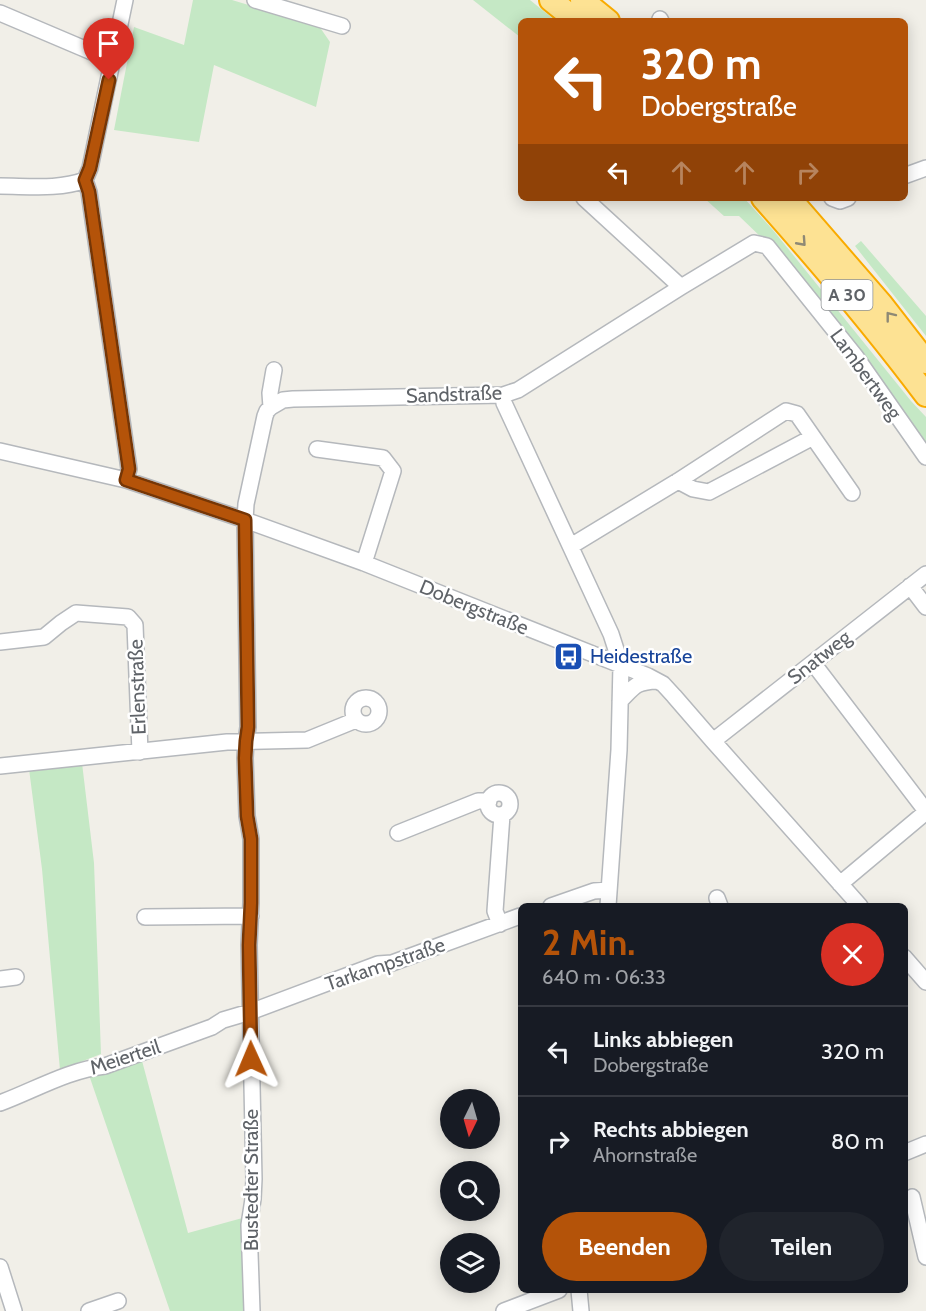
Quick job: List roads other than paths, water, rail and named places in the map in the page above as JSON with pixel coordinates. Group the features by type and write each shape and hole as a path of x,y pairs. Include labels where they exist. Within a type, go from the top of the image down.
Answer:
{"highway":[{"path":"551,0 573,18"},
{"path":"582,0 604,18"},
{"name":"A 30","path":"766,201 821,263 926,395"},
{"name":"A 30","path":"792,201 873,295 926,362"}],"street":[{"path":"125,0 90,168 85,180 89,192 129,469 126,480"},
{"path":"255,0 342,26"},
{"path":"0,13 112,61"},
{"path":"908,175 926,168"},
{"path":"0,186 63,186 85,180"},
{"path":"587,201 681,287"},
{"name":"Sandstraße","path":"271,407 283,400 293,399 503,395 518,390 754,243"},
{"name":"Lambertweg","path":"754,243 767,246 856,357 926,457"},
{"name":"Bustedter Straße","path":"252,1311 249,1225 254,1179 249,945 251,839 247,816 245,520 246,504 265,416 271,407 270,393 274,370"},
{"path":"503,395 504,403 611,634 621,665 619,750 608,903"},
{"path":"571,546 678,481 786,411 797,414 852,493"},
{"path":"678,481 693,489 709,492 813,437"},
{"path":"317,449 383,458 393,471 364,563"},
{"name":"Dobergstraße","path":"0,451 126,480 245,520 364,563 648,676 663,684 857,903"},
{"name":"Snatweg","path":"713,741 926,574"},
{"path":"910,586 926,608"},
{"name":"Erlenstraße","path":"0,642 44,637 76,614 128,617 135,625 140,752"},
{"path":"587,652 600,646 611,634"},
{"path":"813,663 926,811 840,884"},
{"path":"620,701 637,684 644,681 657,681"},
{"path":"0,766 246,741 307,740 356,720"},
{"path":"398,832 478,801 489,801 497,794 501,793 508,797 510,808 506,814 502,815 495,911 500,924"},
{"path":"560,903 594,891 609,890"},
{"path":"145,917 250,916"},
{"name":"Tarkampstraße","path":"250,1012 378,964 392,963 518,917"},
{"path":"908,962 926,982"},
{"path":"0,979 16,977"},
{"name":"Meierteil","path":"0,1103 26,1094 38,1086 91,1068 105,1066 212,1027 223,1020 250,1012"},
{"path":"908,1151 926,1144"},
{"path":"912,1197 926,1257"},
{"path":"0,1267 14,1311"},
{"path":"504,1311 551,1293"},
{"path":"579,1293 581,1311"},
{"path":"88,1311 118,1301"}],"place":[{"name":"Heidestraße","path":"569,656"}]}
